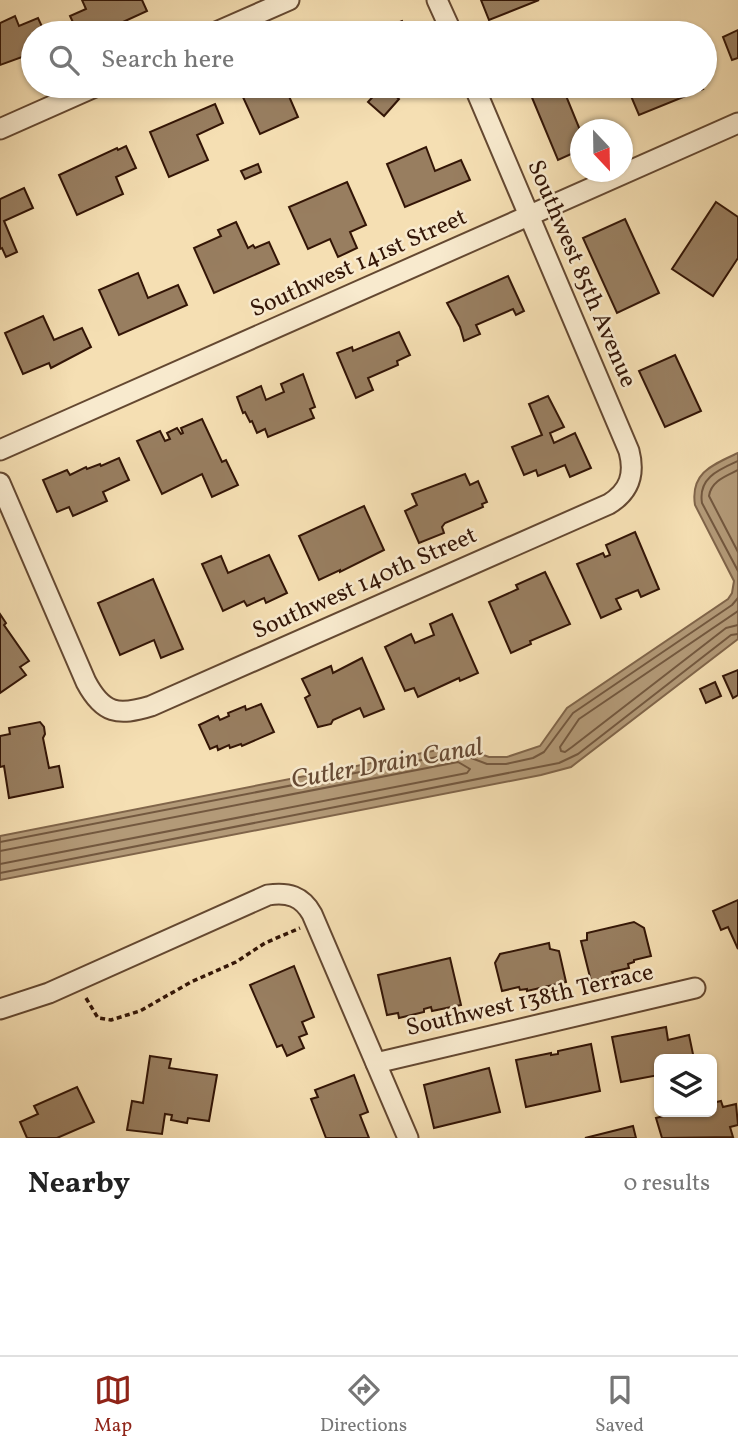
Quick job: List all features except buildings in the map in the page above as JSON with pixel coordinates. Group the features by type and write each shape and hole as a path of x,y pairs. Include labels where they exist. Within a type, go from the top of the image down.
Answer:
{"street":[{"path":"241,21 289,0"},
{"path":"438,0 447,21"},
{"path":"0,129 70,98"},
{"name":"Southwest 85th Avenue","path":"479,98 629,451 632,468 630,484"},
{"name":"Southwest 141st Street","path":"0,450 738,123"},
{"name":"Southwest 140th Street","path":"0,484 86,682 97,699 112,711 141,709 177,695 608,504 630,484"},
{"path":"0,1009 49,993 261,898 286,893 301,900 312,914 408,1138"},
{"name":"Southwest 138th Terrace","path":"376,1063 695,988"}],"path":[{"path":"81,988 98,1018 119,1018 140,1011 191,982 236,962 265,943 307,925"}],"water":[{"name":"Cutler Drain Canal","path":"738,453 738,639 571,767 0,880 0,836 458,746 489,757 507,757 540,746 567,708 728,599 734,581 695,505 694,494 696,485 705,472"}]}
